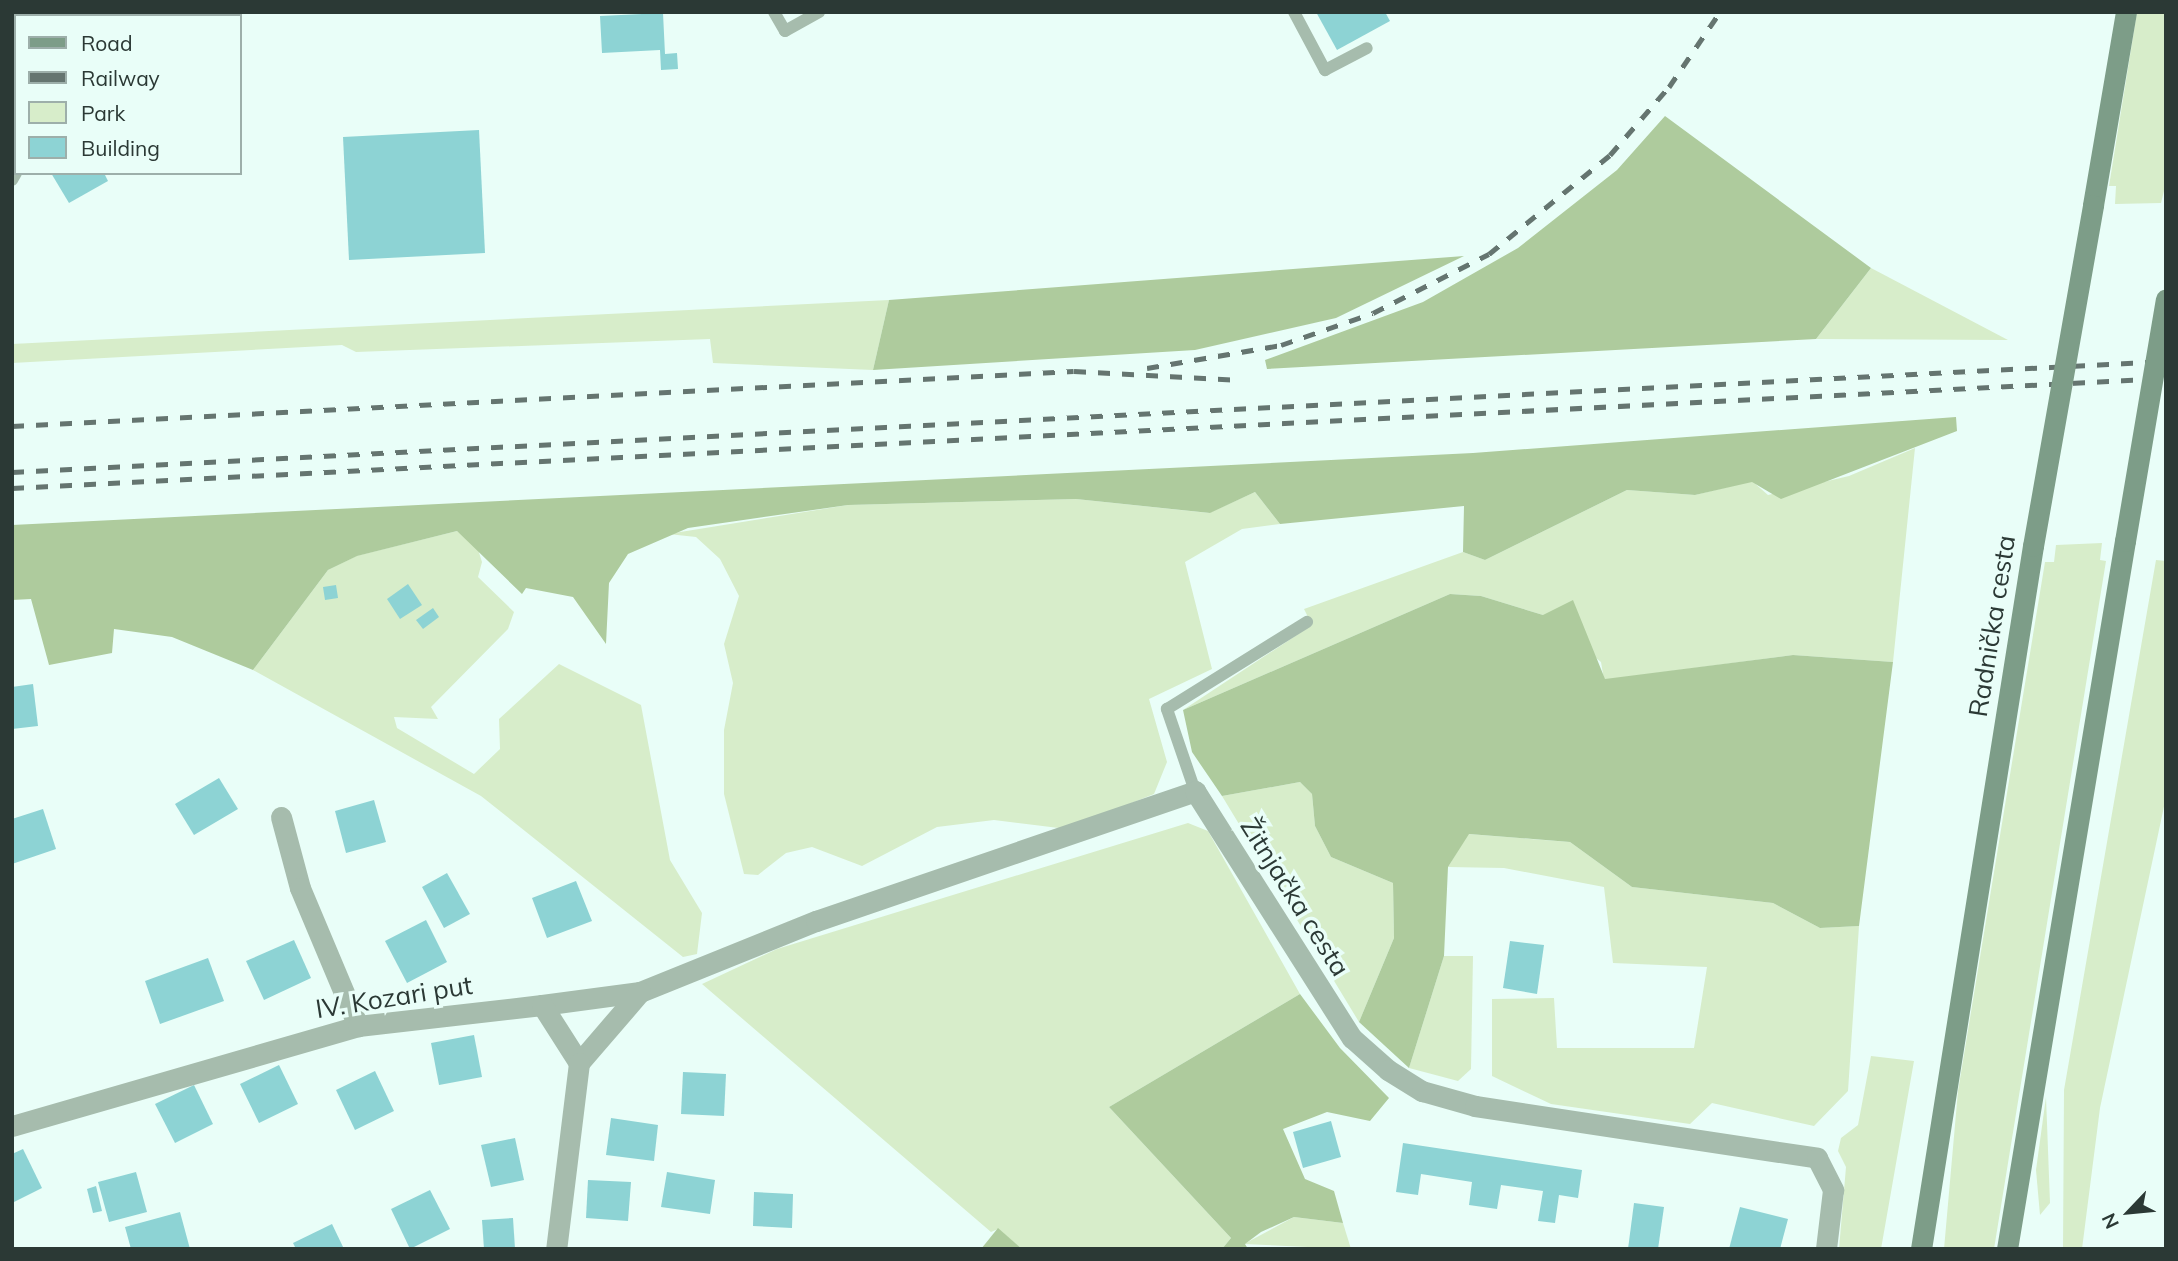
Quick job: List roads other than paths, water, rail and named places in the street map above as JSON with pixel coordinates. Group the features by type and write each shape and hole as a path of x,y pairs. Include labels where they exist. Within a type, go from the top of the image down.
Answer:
{"main road":[{"name":"Radnička cesta","path":"1921,1249 2034,546 2126,12"},
{"path":"2007,1249 2166,299"}],"street":[{"path":"556,1249 579,1063 640,992 816,921 1195,791"},
{"name":"Žitnjačka cesta","path":"1195,791 1352,1038 1388,1070 1422,1091 1475,1107 1816,1158 1833,1190 1826,1249"},
{"path":"281,817 299,888 358,1026"},
{"name":"IV. Kozari put","path":"12,1126 358,1026 542,1006 640,992"},
{"path":"542,1006 579,1063"}],"lane":[{"path":"774,12 785,32 819,12"},
{"path":"1294,12 1325,70 1367,48"},
{"path":"1195,791 1167,709 1307,622"}],"railway":[{"path":"1147,368 1281,345 1373,313 1489,254 1610,155 1669,87 1720,12"},
{"path":"12,472 2166,361"},
{"path":"12,426 1074,371 1241,380"},
{"path":"12,488 2166,378"}]}
